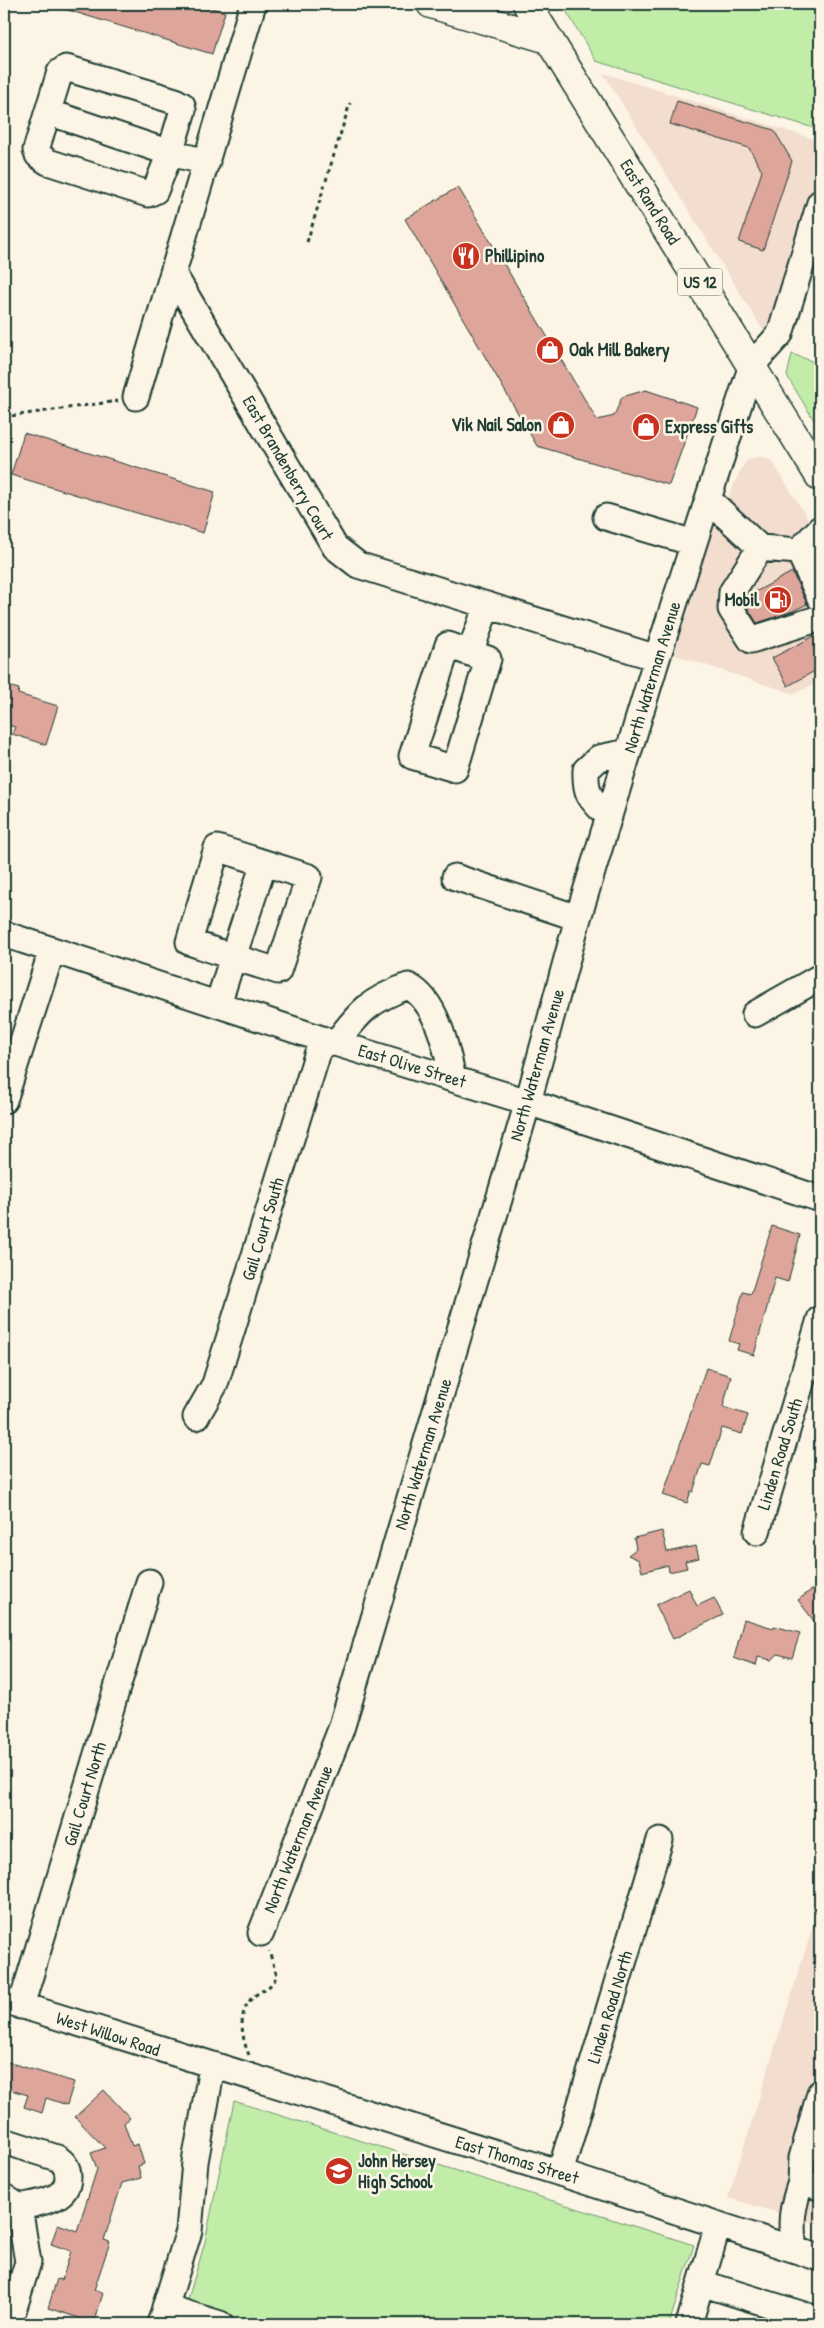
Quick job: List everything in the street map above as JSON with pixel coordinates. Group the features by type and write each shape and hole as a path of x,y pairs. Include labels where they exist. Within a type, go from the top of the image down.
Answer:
{"main road":[{"path":"430,4 548,39"},
{"name":"East Rand Road","path":"527,4 820,477"}],"street":[{"path":"136,397 174,275 253,4"},
{"path":"66,68 175,101 182,105 170,153 155,191 148,194 48,162 38,155 36,150 60,72 66,68"},
{"path":"48,112 170,153 207,162"},
{"name":"North Waterman Avenue","path":"261,1933 341,1729 528,1102 578,918 657,658 708,499 752,365 780,334 820,203"},
{"name":"East Brandenberry Court","path":"174,275 335,547 358,565 657,658"},
{"path":"708,499 760,548 799,551"},
{"path":"606,517 694,543"},
{"path":"799,551 820,529"},
{"path":"760,548 732,592 731,609 752,640 820,618"},
{"path":"799,551 820,598"},
{"path":"470,652 486,605"},
{"path":"448,645 470,652 488,659 455,769 412,756 448,645"},
{"path":"609,817 593,801 585,788 586,770 599,758 628,752"},
{"path":"218,848 309,877 278,971 233,957 189,942 218,848"},
{"path":"218,1004 264,863"},
{"path":"455,877 578,918"},
{"name":"East Olive Street","path":"4,934 329,1041 528,1102 820,1199"},
{"path":"4,1100 52,950"},
{"path":"755,1014 820,977"},
{"name":"Gail Court South","path":"196,1417 215,1384 329,1041 358,1013 384,995 408,986 419,992 431,1011 446,1044 453,1079"},
{"name":"Linden Road South","path":"757,1532 820,1319"},
{"name":"Gail Court North","path":"12,2003 149,1582"},
{"name":"Linden Road North","path":"560,2173 660,1840"},
{"name":"West Willow Road","path":"12,2003 212,2067"},
{"path":"212,2067 195,2162 189,2231 163,2316 220,2324"},
{"name":"East Thomas Street","path":"212,2067 560,2173 820,2258"},
{"path":"794,2249 790,2221 792,2208 811,2184 802,2158 820,2093"},
{"path":"4,2141 63,2161 68,2174 68,2183 60,2195 53,2199 12,2202 28,2262 9,2324"},
{"path":"692,2323 701,2283 718,2225"},
{"path":"701,2283 820,2320"}],"path":[{"path":"307,242 350,103"},
{"path":"4,417 102,405 136,397"},
{"path":"250,2058 241,2028 246,2007 256,1994 268,1989 277,1976 261,1933"}],"shaded area":[{"path":"603,73 820,141 820,169 766,335"},
{"path":"763,457 772,461 820,538 820,681 794,694 675,655 688,597 711,535 740,471 747,460"},
{"path":"820,1903 820,2225 728,2198"}],"green space":[{"path":"562,4 820,4 820,130 596,61"},
{"path":"792,354 820,364 820,430 787,376"},
{"name":"John Hersey High School","path":"234,2101 694,2245 669,2324 245,2324 186,2306 205,2242"}],"building":[{"path":"58,4 198,4 225,12 212,54 58,7"},
{"path":"677,101 774,130 792,161 763,250 739,242 762,171 749,148 670,124"},
{"path":"458,187 597,420 614,416 622,397 646,390 697,407 669,485 537,446 405,219"},
{"path":"24,433 215,492 203,533 11,475"},
{"name":"Mobil","path":"792,572 807,604 793,611 757,623 746,605 746,597"},
{"path":"820,633 820,668 788,686 772,658"},
{"path":"4,685 19,689 18,694 58,706 46,745 12,734 15,727 8,725 7,728 4,728"},
{"path":"772,1226 800,1235 788,1282 775,1278 754,1355 737,1350 739,1344 729,1341 743,1292 751,1294"},
{"path":"706,1368 731,1376 723,1407 748,1415 742,1434 722,1428 710,1466 702,1464 693,1492 691,1491 687,1503 663,1495"},
{"path":"662,1531 667,1552 696,1546 699,1558 685,1561 687,1568 669,1572 668,1565 642,1572 639,1560 628,1555 636,1549 634,1538"},
{"path":"814,1588 820,1596 820,1629 798,1600"},
{"path":"689,1589 697,1606 714,1598 723,1615 673,1639 656,1605"},
{"path":"744,1619 773,1628 774,1626 800,1633 792,1658 778,1654 772,1660 758,1657 756,1666 734,1658"},
{"path":"4,2061 74,2082 67,2105 46,2098 42,2113 24,2107 28,2095 4,2088"},
{"path":"104,2090 130,2118 124,2123 132,2146 138,2144 144,2164 138,2166 141,2178 122,2183 104,2240 110,2242 94,2290 103,2293 94,2324 77,2324 79,2318 48,2308 57,2279 62,2280 71,2251 51,2244 58,2224 77,2231 97,2169 91,2153 105,2148 75,2117"}],"place":[{"name":"Phillipino","path":"466,256"},
{"name":"Oak Mill Bakery","path":"550,350"},
{"name":"Vik Nail Salon","path":"561,425"},
{"name":"Express Gifts","path":"646,427"},
{"name":"Mobil","path":"778,600"},
{"name":"John Hersey High School","path":"339,2171"}]}
